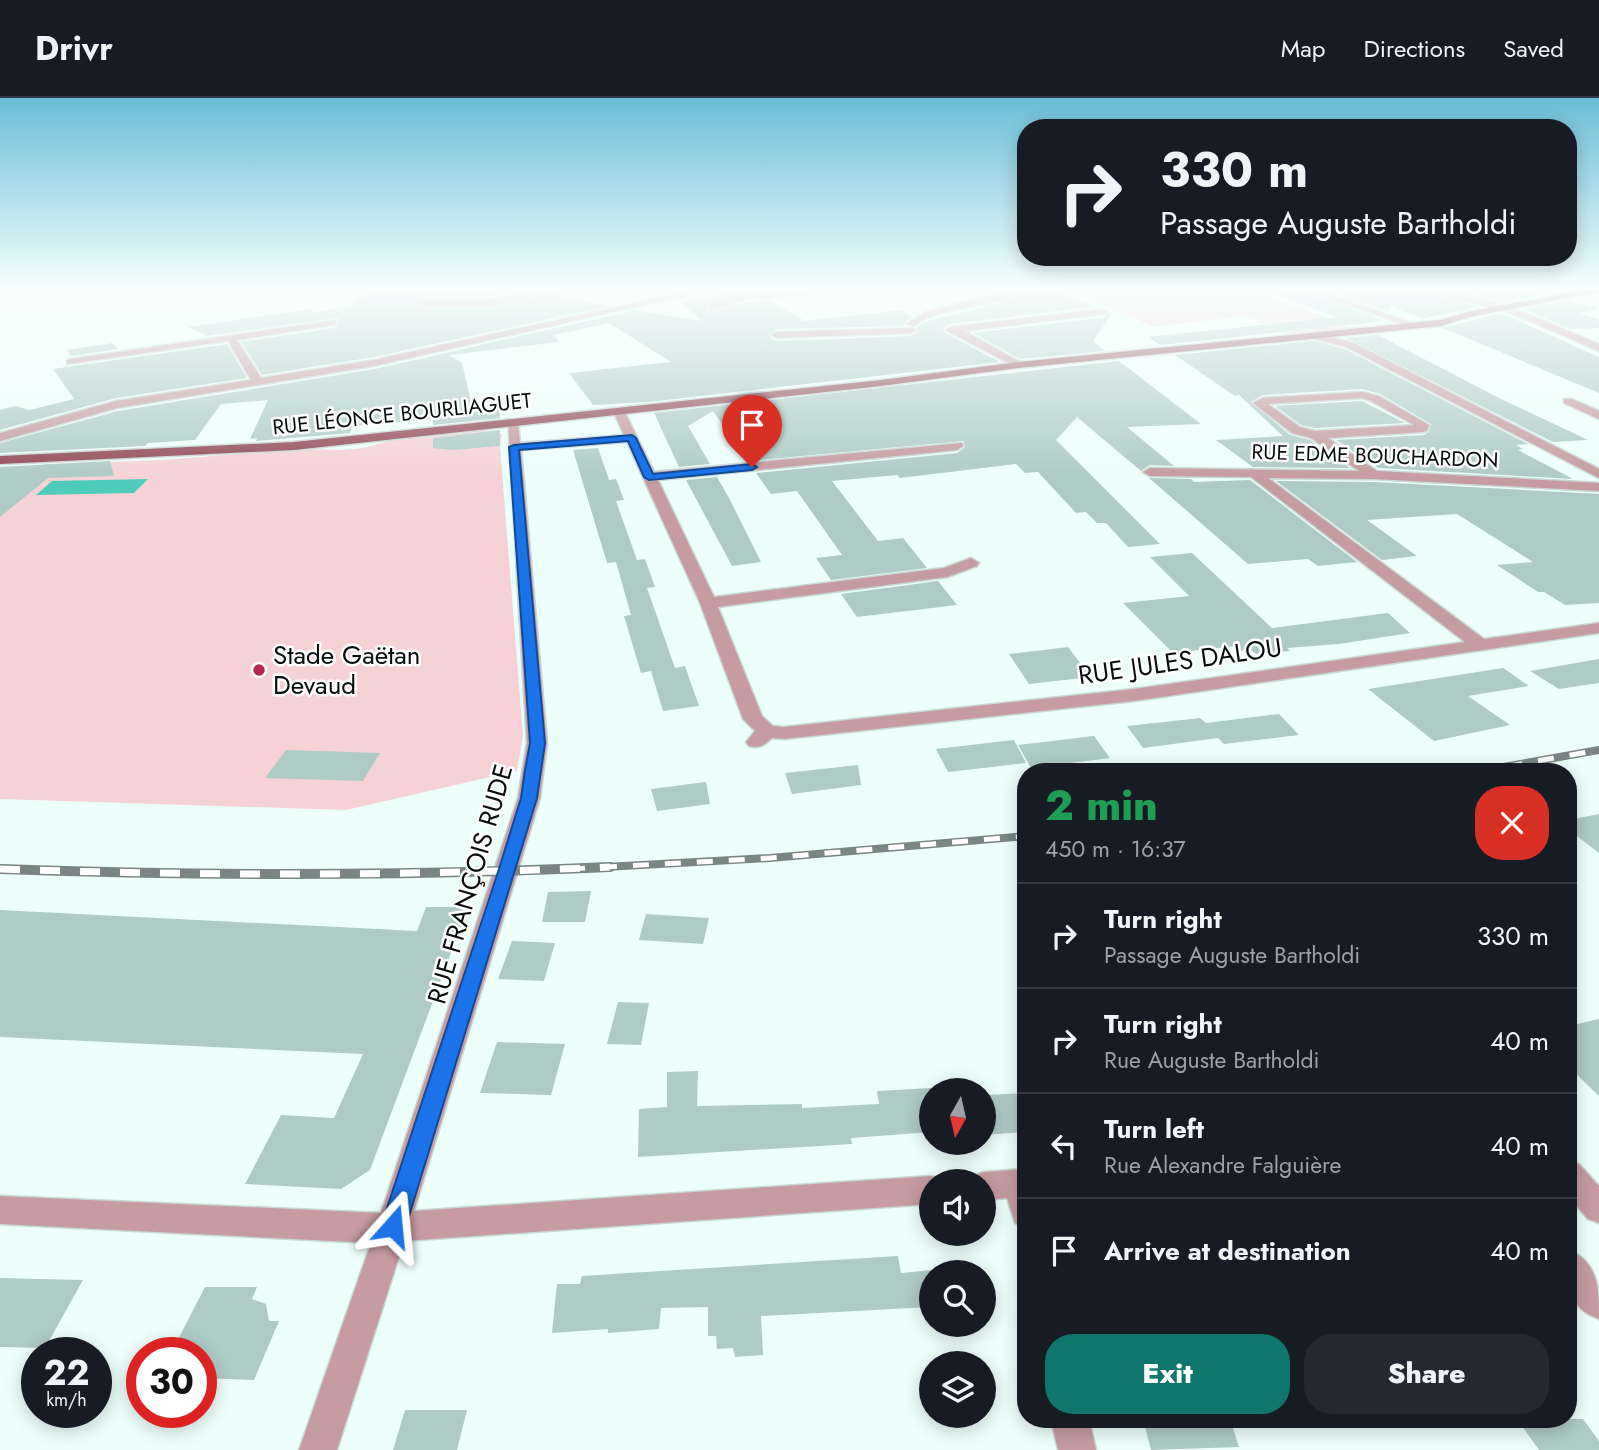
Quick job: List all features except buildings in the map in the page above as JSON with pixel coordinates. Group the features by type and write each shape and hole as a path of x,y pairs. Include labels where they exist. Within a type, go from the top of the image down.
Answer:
{"main road":[{"name":"RUE LÉONCE BOURLIAGUET","path":"0,460 294,446 1016,364 1146,353"}],"street":[{"path":"71,362 128,353"},
{"path":"240,353 259,383"},
{"path":"0,437 116,405 259,383 419,353"},
{"path":"997,353 1016,364"},
{"path":"1371,353 1599,474"},
{"path":"1315,435 1423,428 1423,425 1375,398 1362,395 1259,403 1296,430 1315,435 1374,475"},
{"path":"1568,401 1599,415"},
{"path":"620,411 708,603 947,572 971,564"},
{"name":"RUE FRANÇOIS RUDE","path":"318,1450 507,872 531,784 537,743 512,422"},
{"path":"514,442 629,433"},
{"path":"649,477 957,446"},
{"name":"RUE EDME BOUCHARDON","path":"1150,472 1374,475 1599,487"},
{"path":"1252,472 1481,646"},
{"name":"RUE JULES DALOU","path":"708,603 761,736 1135,695 1599,628"},
{"path":"1577,1184 1599,1209"},
{"path":"996,1188 1017,1192"},
{"path":"0,1210 367,1229 919,1190"},
{"path":"1577,1276 1599,1303"},
{"path":"1072,1428 1077,1450"}],"shaded area":[{"name":"Stade Gaëtan Devaud","path":"486,430 502,434 500,446 523,736 517,771 346,810 0,799 0,500 46,464 162,460 298,449 340,450 363,448 396,439"},
{"path":"148,479 134,493 36,495 52,481"}],"railway":[{"path":"1526,763 1599,750"},
{"path":"599,867 770,858 1017,837"},
{"path":"0,869 305,874 599,867"},
{"path":"569,869 599,867"},
{"path":"599,867 610,867"}],"place":[{"name":"Stade Gaëtan Devaud","path":"259,670"}],"route":[{"path":"393,1226 529,798 537,743 514,447 632,438 649,477 752,467"}]}
